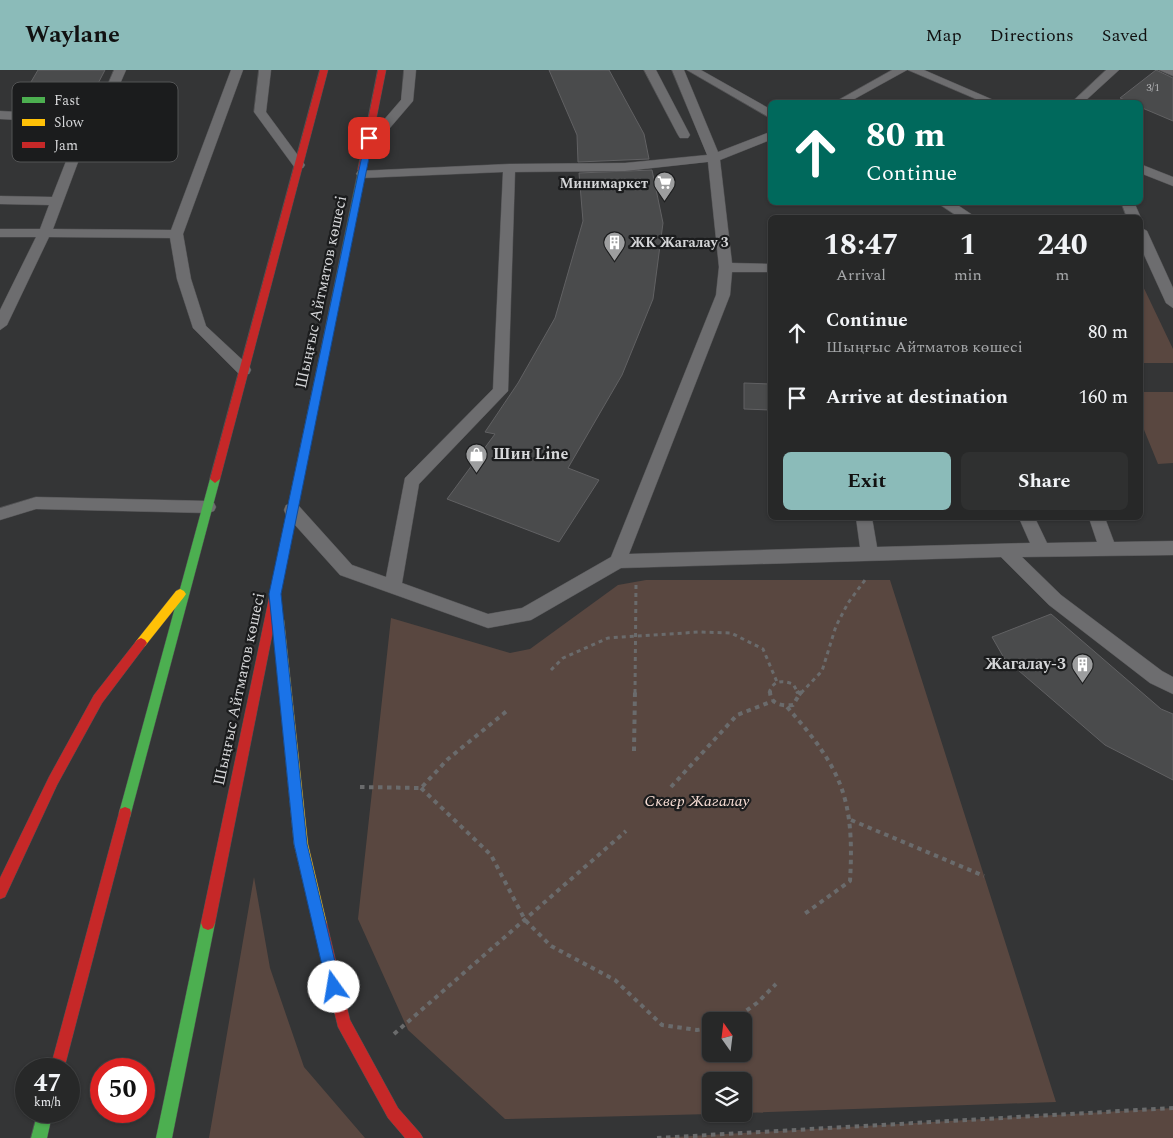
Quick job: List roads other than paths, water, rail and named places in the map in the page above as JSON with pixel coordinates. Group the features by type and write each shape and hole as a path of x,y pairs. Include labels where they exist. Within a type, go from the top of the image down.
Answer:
{"main road":[{"path":"60,1058 324,70"},
{"name":"Шыңғыс Айтматов көшесі","path":"164,1138 382,70"},
{"path":"0,892 53,781 98,698 187,585"},
{"path":"275,594 301,844 343,1022 393,1113 415,1138"},
{"path":"39,1138 43,1123"}],"lane":[{"path":"115,82 120,70"},
{"path":"237,70 176,234 184,278 200,328 244,370"},
{"path":"266,70 260,112 299,165"},
{"path":"367,147 407,102 410,70"},
{"path":"650,70 684,135"},
{"path":"618,560 723,295 726,267 714,158 678,70"},
{"path":"692,70 768,113"},
{"path":"844,100 901,70"},
{"path":"914,70 987,100"},
{"path":"1080,100 1113,70"},
{"path":"1165,70 1173,73"},
{"path":"362,174 509,168 625,167 714,158 768,137"},
{"path":"0,325 45,232 72,162"},
{"path":"393,588 411,482 500,391 509,168"},
{"path":"1143,169 1173,182"},
{"path":"0,200 58,201"},
{"path":"947,205 966,215"},
{"path":"0,233 176,234"},
{"path":"1143,238 1173,303"},
{"path":"726,267 768,268"},
{"path":"0,514 36,503 208,507"},
{"path":"292,510 346,570 488,621 525,614 618,560 870,555 1041,549 1173,548"},
{"path":"864,520 870,555"},
{"path":"1028,520 1041,549"},
{"path":"1098,520 1108,548"},
{"path":"1005,550 1055,600 1156,677 1173,686"}],"place":[{"name":"Минимаркет","path":"664,202"},
{"name":"ЖК Жагалау 3","path":"614,261"},
{"name":"Шин Line","path":"477,473"},
{"name":"Жагалау-3","path":"1082,683"}],"park label":[{"name":"Сквер Жагалау","path":"697,801"}]}
